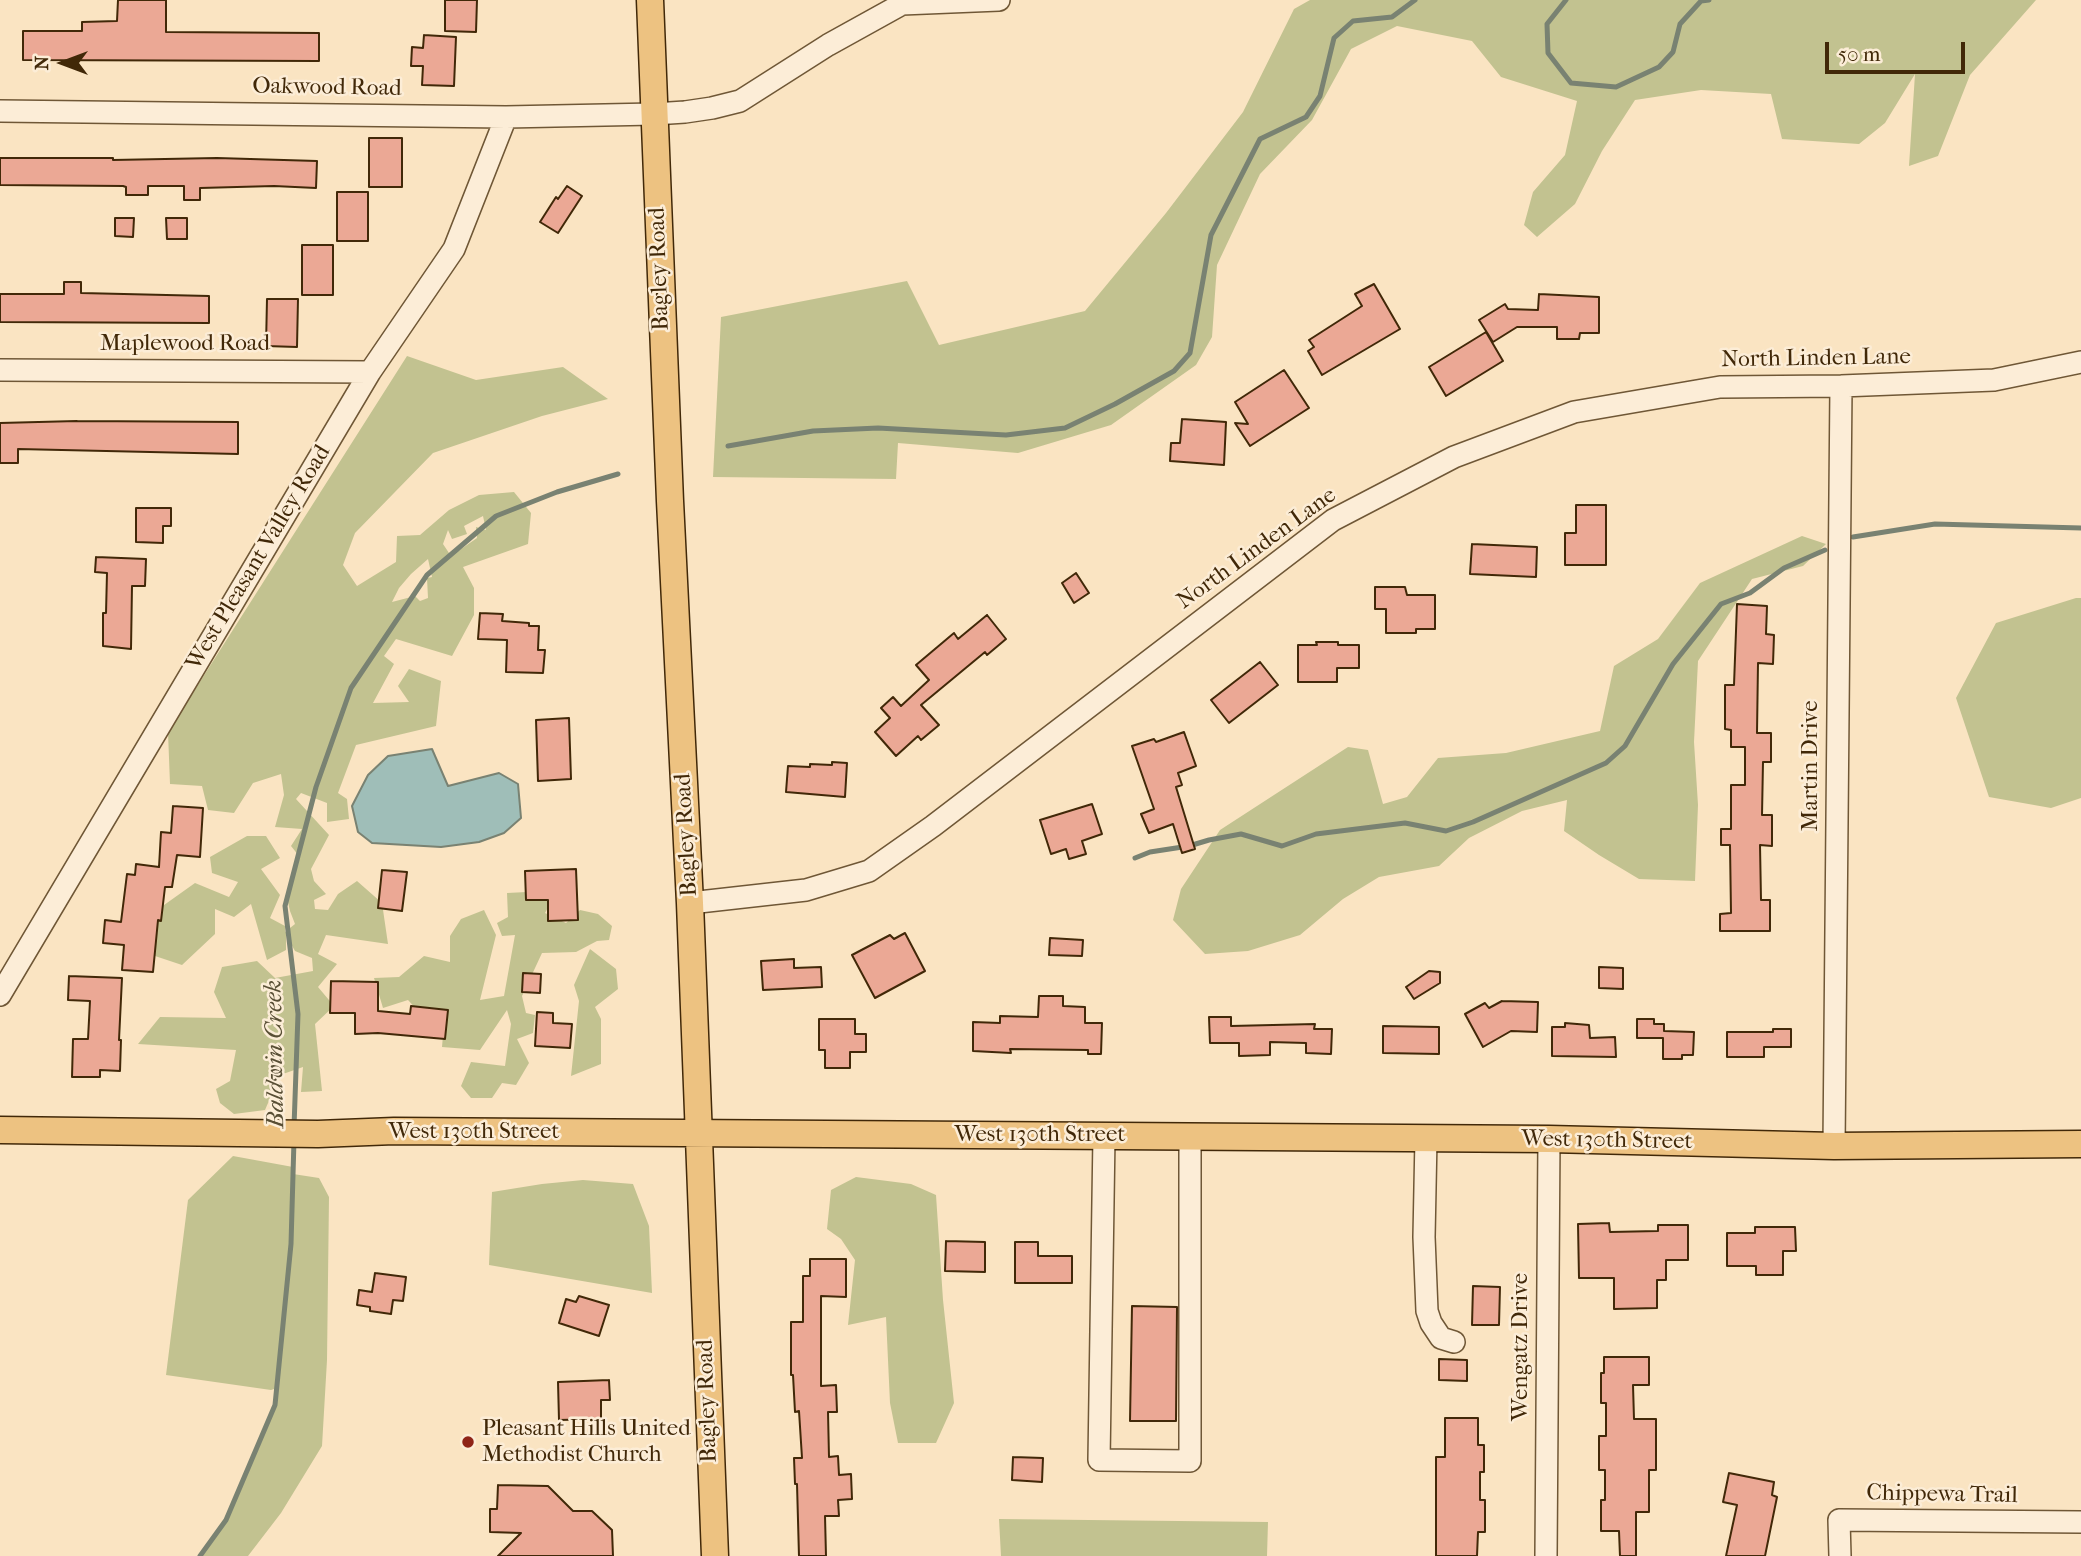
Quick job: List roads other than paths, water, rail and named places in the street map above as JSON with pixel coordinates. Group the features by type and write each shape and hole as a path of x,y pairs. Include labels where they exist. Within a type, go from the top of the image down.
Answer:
{"main road":[{"path":"650,0 654,114"},
{"name":"Bagley Road","path":"654,114 690,903 715,1556"},
{"name":"West 130th Street","path":"0,1130 318,1134 394,1131 1549,1139 1835,1146 2081,1144"}],"street":[{"name":"Oakwood Road","path":"0,111 506,117 654,114 712,108 740,101 828,45 902,4 999,0"},
{"name":"West Pleasant Valley Road","path":"0,995 370,372 454,249 506,117"},
{"name":"North Linden Lane","path":"690,903 806,890 869,871 933,826 1333,520 1454,457 1574,412 1720,387 1994,380 2081,362"},
{"name":"Maplewood Road","path":"0,370 370,372"},
{"name":"Martin Drive","path":"1835,1146 1841,386"},
{"path":"1104,1136 1099,1460 1190,1461 1190,1136"},
{"path":"1426,1138 1424,1249 1427,1311 1441,1338 1454,1342"},
{"name":"Wengatz Drive","path":"1546,1556 1549,1139"},
{"name":"Chippewa Trail","path":"1839,1556 1839,1520 2081,1522"}],"water":[{"path":"432,749 448,786 499,773 518,784 521,818 504,833 479,842 441,847 372,843 358,832 352,806 368,775 388,756"}],"waterway":[{"path":"728,446 813,431 878,428 1006,435 1065,428 1174,371 1190,353 1211,235 1260,139 1306,117 1320,96 1334,38 1353,21 1392,17 1415,0"},
{"path":"1566,0 1547,24 1548,53 1571,83 1616,87 1659,67 1673,52 1680,24 1701,1 1709,0"},
{"name":"Baldwin Creek","path":"294,1127 298,1014 285,906 316,787 351,688 427,575 496,516 557,492 618,474"},
{"path":"1853,537 1935,524 2081,528"},
{"path":"1135,858 1150,852 1241,834 1282,846 1316,834 1405,823 1446,831 1473,822 1606,763 1625,746 1673,664 1721,604 1750,593 1784,568 1825,550"},
{"name":"Baldwin Creek","path":"200,1556 226,1520 275,1405 291,1244 294,1140"}],"place":[{"name":"Pleasant Hills United Methodist Church","path":"468,1442"}]}
